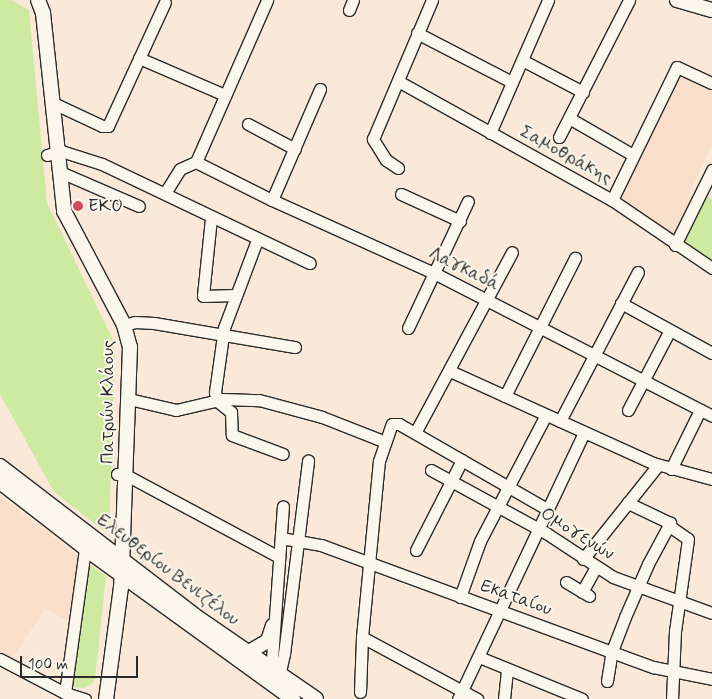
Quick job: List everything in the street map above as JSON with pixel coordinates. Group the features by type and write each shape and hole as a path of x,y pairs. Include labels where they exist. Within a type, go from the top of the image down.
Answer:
{"main road":[{"path":"677,0 712,10"},
{"name":"Πατρών Κλάους","path":"38,1 43,13 51,102 51,153 58,171 67,218 124,325 130,346 129,399 122,475"},
{"name":"Πατρών Κλάους","path":"38,1 35,13 58,219 110,314 120,340 122,475 119,565 104,699"},
{"name":"Ελευθερίου Βενιζέλου","path":"0,466 119,565 274,677 316,699"},
{"name":"Ελευθερίου Βενιζέλου","path":"0,482 85,548 119,565 247,653 274,677 293,699"},
{"path":"247,653 268,641 273,626"}],"street":[{"path":"166,193 180,170 196,162 267,0"},
{"path":"398,168 386,160 373,140 432,0"},
{"path":"490,133 548,0"},
{"path":"559,137 629,0"},
{"path":"51,102 102,126 108,126 165,2"},
{"path":"417,33 512,82"},
{"path":"140,58 225,95"},
{"path":"522,60 583,92"},
{"path":"612,200 633,154 678,67 712,83"},
{"name":"Σαμοθράκης","path":"398,81 612,200 675,245 712,268"},
{"path":"272,200 320,89"},
{"path":"569,118 633,154"},
{"path":"248,124 294,149"},
{"path":"51,153 102,164 166,193 211,218 310,264"},
{"name":"Λαγκαδά","path":"196,162 272,200 436,274 712,416"},
{"path":"675,245 712,170"},
{"path":"58,171 139,206"},
{"path":"401,194 460,221"},
{"path":"408,328 436,274 468,201"},
{"path":"211,218 203,296 235,294"},
{"path":"257,240 235,294 223,333 214,388 216,400 231,412 232,435 282,454"},
{"path":"414,433 450,371 512,252"},
{"path":"505,396 575,258"},
{"path":"560,421 638,272"},
{"path":"621,303 712,353"},
{"path":"124,325 140,321 223,333 295,347"},
{"path":"628,410 670,330"},
{"path":"450,371 658,465 671,470 712,479"},
{"path":"129,399 176,410 216,400 242,398 274,404 322,417 383,440"},
{"path":"671,470 700,410"},
{"path":"460,597 480,541 546,415"},
{"path":"360,692 362,637 383,440 392,424 399,424 547,509"},
{"path":"460,695 502,611 547,509 584,432"},
{"path":"274,677 298,540 308,460"},
{"path":"416,550 462,460"},
{"path":"584,559 658,465"},
{"name":"Ομογενών","path":"431,470 538,529 596,567 637,588 712,613"},
{"path":"122,475 279,557"},
{"path":"628,503 668,523 688,539 675,631 675,674 672,699"},
{"path":"274,677 273,626 283,506"},
{"path":"607,681 612,651 637,588 668,523"},
{"name":"Εκαταίου","path":"281,538 310,542 675,674 712,680"},
{"path":"65,692 85,548"},
{"path":"566,582 586,594 596,567"},
{"path":"362,637 460,695 477,699"},
{"path":"479,657 582,699"},
{"path":"0,659 65,692 85,699"},
{"path":"504,699 508,669"}],"shaded area":[{"path":"681,76 712,91 712,145 689,194 692,197 673,239 620,196"},
{"path":"0,496 79,557 69,621 45,609 11,660 0,653"}],"green space":[{"path":"0,0 11,0 29,10 47,203 113,340 115,355 109,529 104,531 54,492 0,394"},
{"path":"707,196 712,199 712,260 685,242"},
{"path":"90,565 106,576 95,679 92,684 83,688 72,687"}],"place":[{"name":"EKO","path":"78,206"}]}
